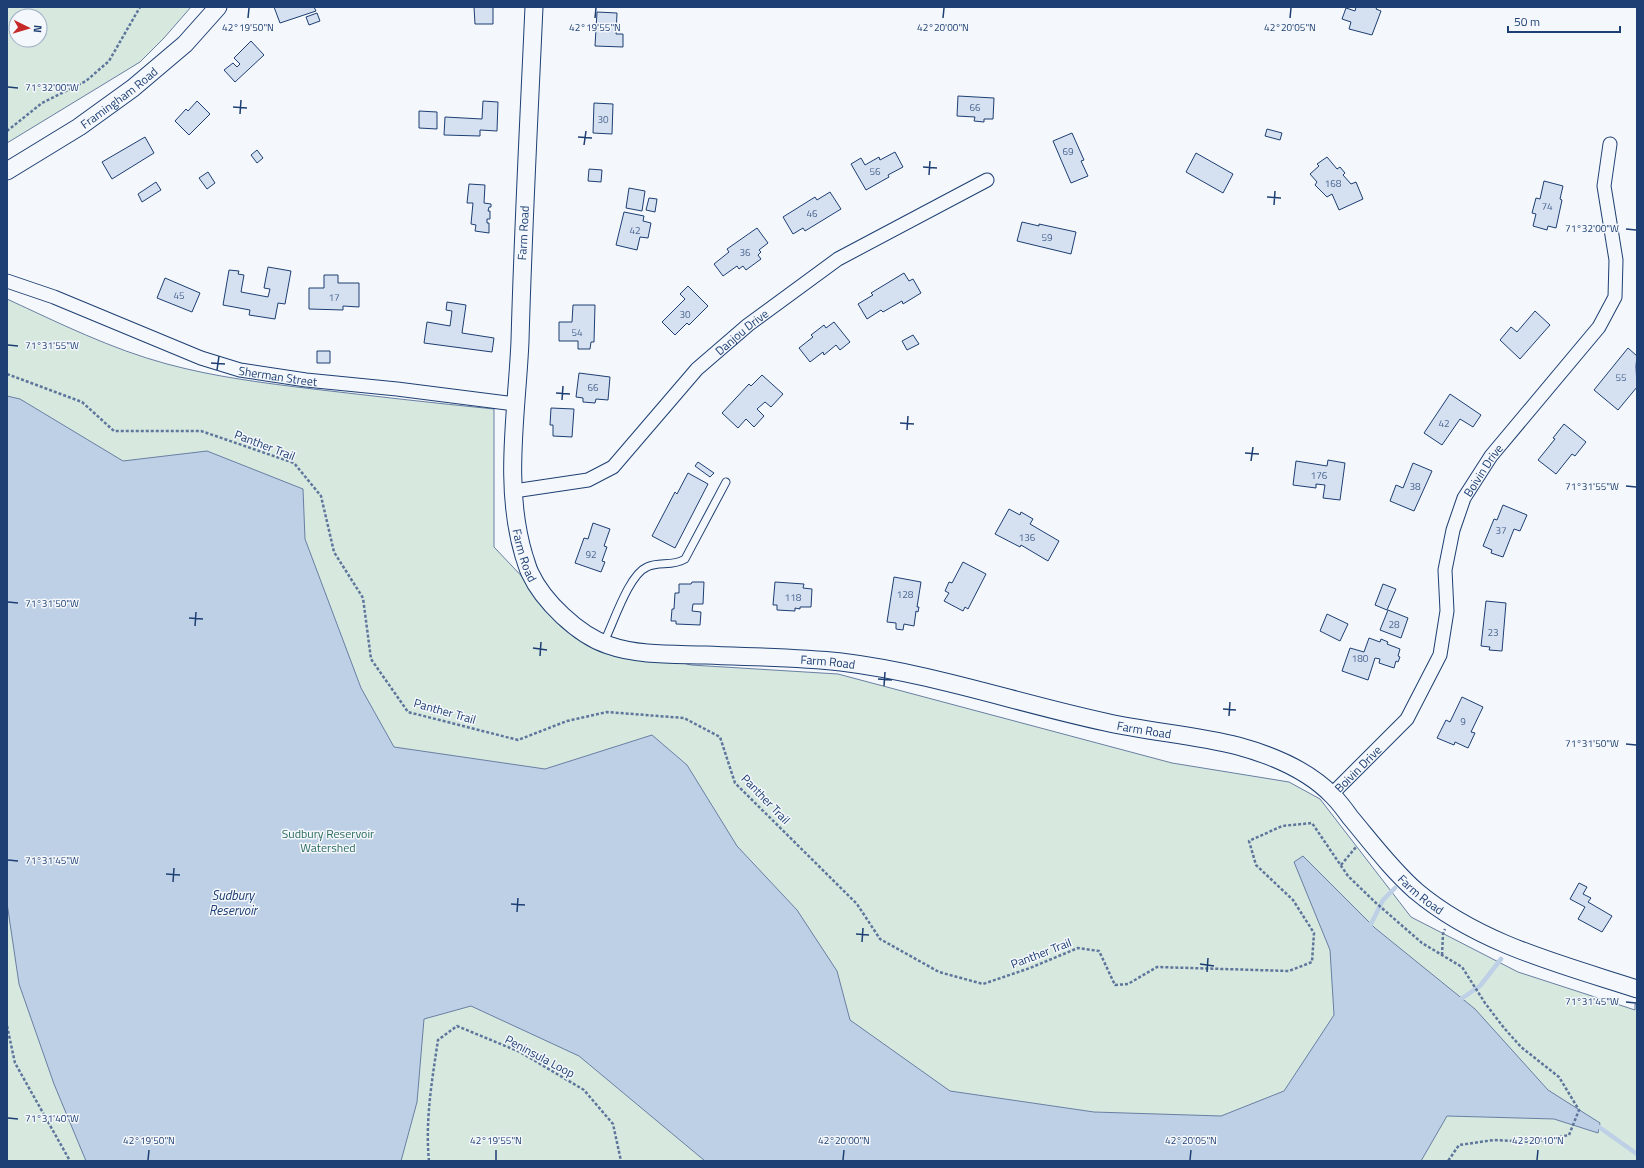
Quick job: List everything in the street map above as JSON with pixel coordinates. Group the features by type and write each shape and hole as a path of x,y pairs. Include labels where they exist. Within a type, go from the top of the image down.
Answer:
{"street":[{"name":"Framingham Road","path":"7,171 84,123 133,88 184,44 218,7"},
{"name":"Farm Road","path":"534,7 519,355 515,404 513,476 514,508 519,539 530,573 548,600 570,623 603,644 630,652 809,659 842,662 909,674 1105,722 1237,746 1269,756 1300,770 1332,794 1392,867 1415,890 1451,916 1501,943 1532,956 1637,989"},
{"name":"Boivin Drive","path":"1332,794 1407,719 1440,655 1447,611 1445,570 1453,530 1464,498 1491,456 1599,327 1615,297 1616,260 1604,186 1610,144"},
{"name":"Danjou Drive","path":"514,491 588,480 613,467 697,369 748,325 838,259 987,180"},
{"name":"Sherman Street","path":"7,281 54,297 202,358 240,370 306,380 397,389 515,404"}],"lane":[{"path":"603,644 630,584 644,568 651,565 678,564 685,559 726,482"}],"path":[{"path":"7,131 42,103 86,81 109,61 140,7"},
{"name":"Panther Trail","path":"7,374 82,402 114,432 201,432 294,463 321,496 334,552 363,598 372,659 408,712 518,740 567,721 607,712 684,718 720,737 735,783 857,904 880,939 939,972 983,984 1030,968 1078,948 1099,951 1115,984 1128,984 1157,967 1289,971 1312,962 1314,933 1293,900 1256,865 1249,841 1282,826 1312,823 1348,876 1376,903 1422,943 1442,955"},
{"path":"1341,865 1366,835"},
{"path":"1448,1161 1459,1145 1494,1140 1534,1142 1568,1135 1579,1110 1559,1077 1521,1047 1485,1003 1462,967 1442,955 1443,934 1451,916"},
{"path":"7,1026 15,1063 70,1161"},
{"name":"Peninsula Loop","path":"429,1161 427,1140 430,1088 438,1040 457,1026 520,1052 584,1090 613,1124 621,1161"}],"green space":[{"path":"7,7 191,7 164,38 140,62 7,143"},
{"name":"Sudbury Reservoir Watershed","path":"7,299 105,343 146,358 185,369 276,384 494,409 494,547 581,639 691,665 838,674 1172,763 1289,782 1320,799 1411,917 1518,972 1635,1010 1635,1004 1637,1005 1637,1161 7,1161"}],"water":[{"name":"Sudbury Reservoir","path":"7,396 20,399 123,461 207,451 303,489 305,539 361,688 394,747 545,769 652,735 687,765 737,846 797,910 837,971 850,1020 950,1091 1094,1112 1221,1116 1284,1091 1334,1015 1330,950 1294,862 1303,856 1375,928 1475,1009 1548,1090 1600,1123 1598,1133 1554,1119 1447,1116 1421,1161 705,1161 579,1056 471,1006 424,1019 417,1102 401,1161 86,1161 54,1084 19,984 7,903"}],"building":[{"path":"274,7 314,7 316,11 280,23"},
{"path":"474,7 493,7 493,24 475,24"},
{"path":"1356,7 1377,7 1376,9 1381,11 1372,35 1349,29 1351,22 1342,19 1346,8 1355,11"},
{"path":"597,12 617,13 616,34 623,34 623,47 595,46"},
{"path":"317,13 320,21 309,25 306,17"},
{"path":"251,41 264,55 235,82 224,70 233,63 237,67 240,64 234,58"},
{"path":"958,96 994,98 993,119 984,119 984,122 974,121 975,117 957,116"},
{"path":"197,101 210,114 189,135 175,121 186,109 188,111"},
{"path":"483,101 498,102 497,131 480,130 480,136 444,135 445,117 482,119"},
{"path":"594,103 613,104 612,134 593,133"},
{"path":"419,111 437,112 437,129 419,128"},
{"path":"1267,129 1282,133 1280,140 1265,136"},
{"path":"1072,133 1084,160 1081,161 1088,176 1071,183 1053,141"},
{"path":"145,137 154,153 112,179 102,162"},
{"path":"257,150 263,158 257,163 251,155"},
{"path":"895,152 903,167 866,190 851,164 861,158 865,165 879,157 880,160"},
{"path":"1196,153 1233,174 1223,193 1186,172"},
{"path":"1327,157 1337,169 1340,167 1345,173 1343,175 1351,184 1356,182 1363,199 1339,210 1332,194 1327,197 1315,185 1317,182 1310,174 1319,166 1317,164"},
{"path":"589,169 602,170 601,182 588,181"},
{"path":"208,172 215,183 207,189 199,178"},
{"path":"1544,181 1563,186 1560,199 1562,200 1556,228 1548,226 1547,230 1533,226 1536,214 1532,213 1536,198 1540,199"},
{"path":"156,182 161,190 142,202 138,194"},
{"path":"469,184 485,185 484,203 491,204 488,211 490,211 490,219 487,219 487,223 489,223 489,233 475,231 476,225 471,224 473,203 467,203"},
{"path":"629,188 645,191 642,211 626,208"},
{"path":"830,192 841,209 805,231 803,228 793,234 783,217 815,197 817,200"},
{"path":"649,198 657,199 655,212 646,210"},
{"path":"624,212 644,216 643,221 651,223 648,238 640,237 637,250 616,245"},
{"path":"1022,222 1076,232 1071,254 1017,241"},
{"path":"757,228 768,243 759,250 761,252 758,255 761,259 746,270 743,266 739,269 737,266 723,276 714,264 729,252 727,249"},
{"path":"268,267 291,271 285,304 278,303 275,319 249,315 250,310 223,305 229,270 239,271 238,274 244,275 241,292 268,297 270,289 264,288"},
{"path":"904,273 909,281 913,279 921,293 903,304 902,301 883,312 881,310 867,319 858,304 873,295 871,293"},
{"path":"324,275 338,275 338,283 359,283 359,307 343,306 343,310 309,309 309,288 324,288"},
{"path":"165,278 200,293 192,312 157,298"},
{"path":"688,286 708,306 689,325 687,323 675,335 662,322 685,299 680,294"},
{"path":"447,302 466,305 462,333 494,338 492,352 424,343 427,322 450,326 452,311 446,310"},
{"path":"573,305 595,305 594,342 591,342 590,349 578,349 578,341 559,341 559,322 572,322"},
{"path":"1535,311 1550,325 1520,359 1500,340 1511,327 1517,332"},
{"path":"834,322 850,342 840,350 836,345 824,355 823,352 810,362 799,348 813,337 811,335 824,325 826,328"},
{"path":"913,335 919,344 907,350 902,341"},
{"path":"1628,348 1637,356 1637,387 1618,410 1594,390"},
{"path":"317,351 330,351 330,363 317,363"},
{"path":"579,373 610,377 608,400 596,399 595,403 583,402 583,398 576,397"},
{"path":"762,375 783,394 771,407 765,402 757,409 764,416 754,427 746,419 738,428 722,413 749,384 751,386"},
{"path":"1450,394 1481,415 1473,427 1460,419 1442,445 1424,433"},
{"path":"551,408 574,409 572,437 553,436 553,425 550,425"},
{"path":"1564,424 1586,442 1575,456 1572,454 1556,474 1538,460 1555,439 1553,438"},
{"path":"1328,460 1345,463 1340,500 1323,498 1325,485 1316,484 1316,488 1293,485 1296,461 1327,466"},
{"path":"698,462 714,473 710,477 695,466"},
{"path":"1413,463 1432,471 1414,511 1390,501 1396,485 1403,488"},
{"path":"688,473 708,484 675,548 652,536 675,492 677,494"},
{"path":"1503,505 1527,515 1520,531 1514,529 1503,557 1491,553 1492,550 1483,546 1494,519 1497,520"},
{"path":"1009,509 1020,515 1021,512 1033,519 1030,524 1059,541 1048,561 1021,545 1020,547 995,534"},
{"path":"593,523 610,529 604,546 607,547 602,561 605,562 601,572 575,563 584,538 588,539"},
{"path":"963,562 986,574 968,609 965,607 963,611 944,601 949,593 945,591 949,582 952,583"},
{"path":"894,577 921,582 917,607 919,607 918,612 916,611 914,626 904,624 903,630 896,629 896,623 887,622"},
{"path":"692,582 704,582 703,604 693,604 692,611 701,612 700,625 676,624 676,621 671,621 672,609 674,609 675,593 679,593 679,584 691,584"},
{"path":"775,582 804,584 803,588 812,589 811,607 800,607 800,609 795,608 795,611 777,610 777,605 773,605"},
{"path":"1383,584 1396,589 1387,610 1375,605"},
{"path":"1486,601 1506,603 1502,651 1489,650 1490,647 1481,646"},
{"path":"1388,610 1408,618 1401,638 1380,630"},
{"path":"1327,614 1348,624 1340,641 1320,631"},
{"path":"1369,638 1380,642 1381,639 1388,642 1387,644 1400,649 1398,656 1400,657 1398,662 1396,661 1394,668 1379,663 1380,659 1375,658 1368,680 1342,671 1350,648 1364,652"},
{"path":"1462,697 1483,707 1471,732 1475,733 1468,748 1455,742 1454,745 1437,738 1446,720 1450,722"},
{"path":"1579,883 1587,887 1583,894 1591,898 1588,902 1612,916 1602,932 1578,919 1585,907 1570,899"}],"waterway":[{"path":"1369,928 1383,900 1395,888"},
{"path":"1458,1001 1480,986 1501,959"},
{"path":"1599,1127 1637,1154"}]}
